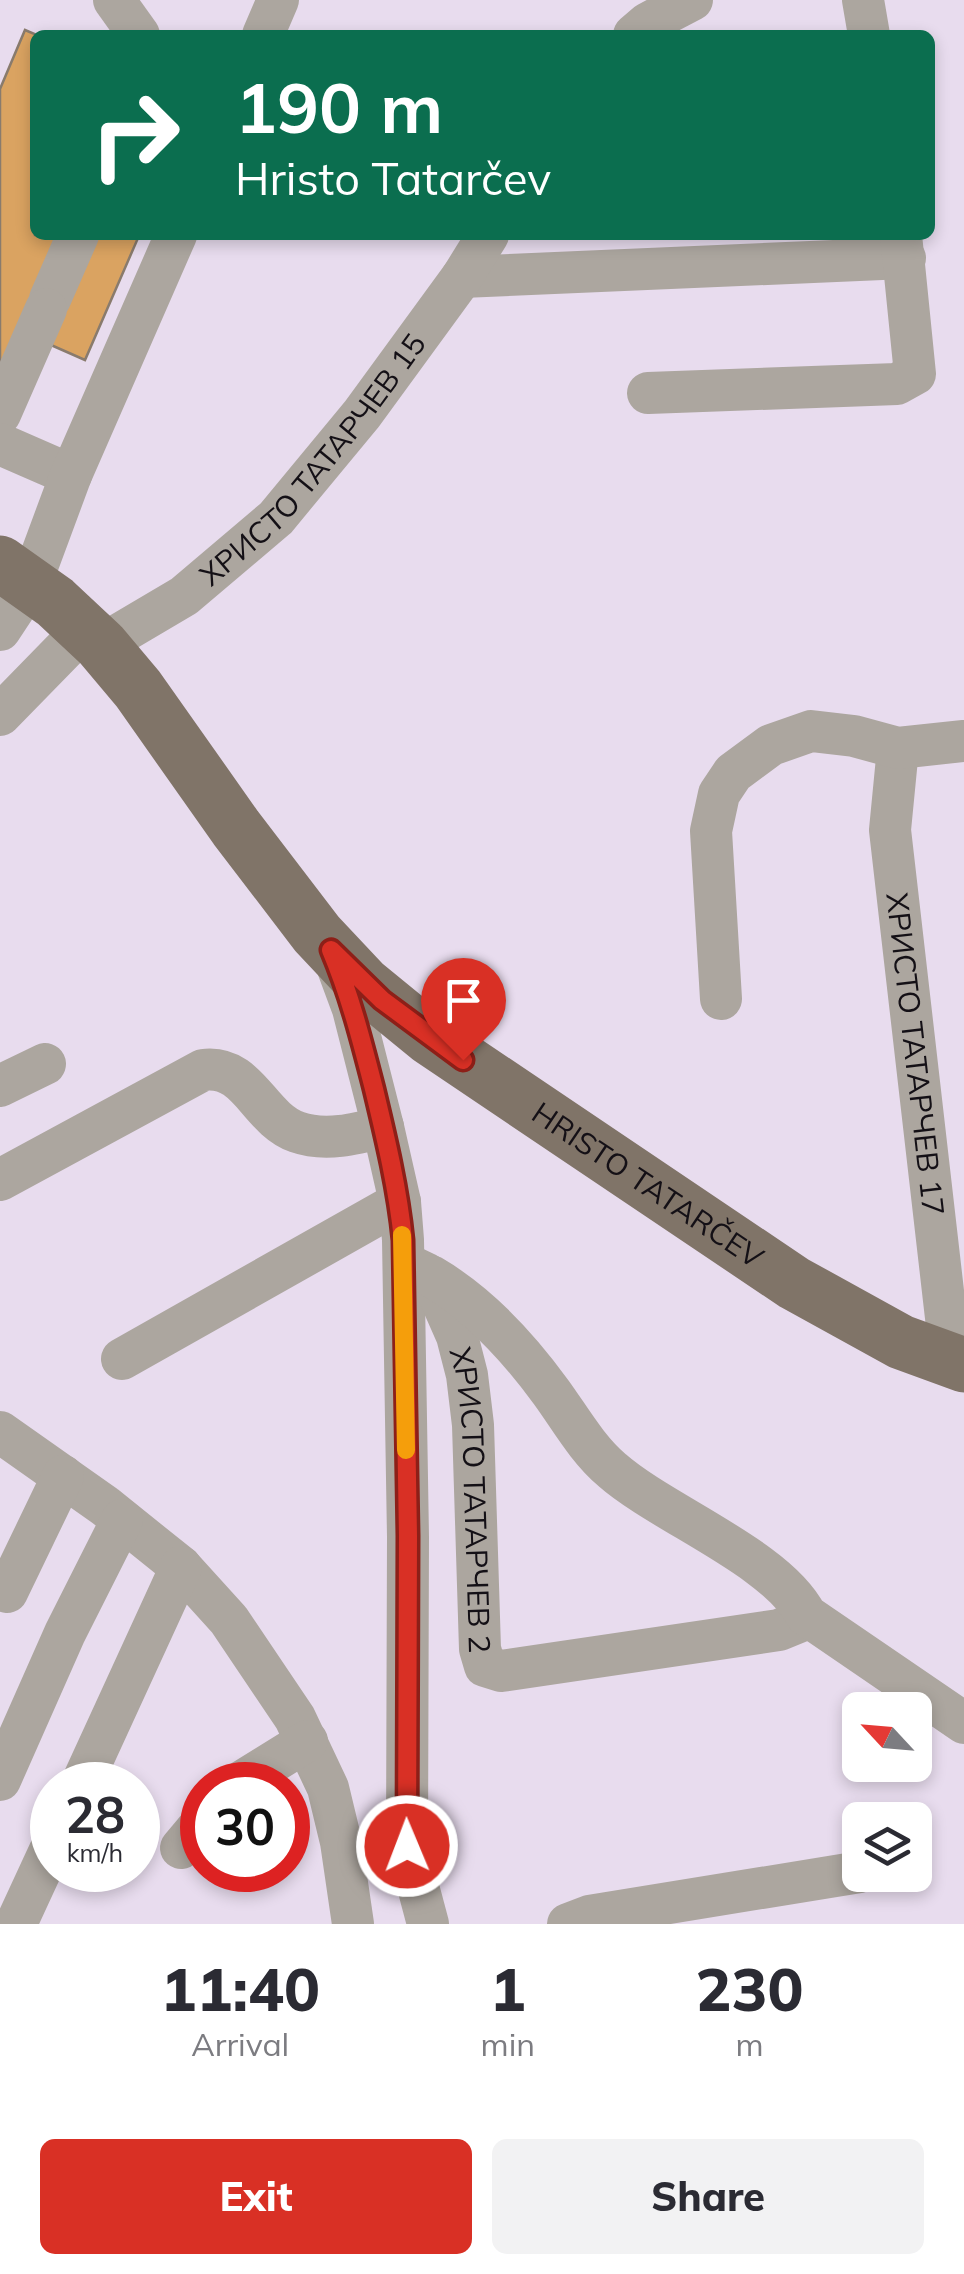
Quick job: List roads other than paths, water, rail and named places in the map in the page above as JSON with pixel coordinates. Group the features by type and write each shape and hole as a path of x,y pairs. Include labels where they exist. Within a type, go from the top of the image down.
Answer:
{"main road":[{"name":"HRISTO TATARČEV","path":"15,573 93,636 138,689 284,894 331,950 382,1000 430,1038 777,1272 901,1342 957,1363"}],"street":[{"path":"114,0 135,30"},
{"path":"265,30 278,0"},
{"path":"640,30 692,0"},
{"path":"864,0 868,30"},
{"path":"0,414 76,240"},
{"path":"0,630 15,573 72,475 174,240"},
{"name":"ХРИСТО ТАТАРЧЕВ 15","path":"0,716 93,636 198,586 276,518 362,414 485,240"},
{"path":"462,277 903,247 915,374 897,384 648,392"},
{"path":"0,444 72,475"},
{"path":"721,999 711,831 719,794 733,773 771,746 811,731 854,736 898,748 964,741"},
{"name":"ХРИСТО ТАТАРЧЕВ 17","path":"898,748 890,830 957,1363"},
{"path":"331,950 353,1009 416,1268 407,1846 428,1924"},
{"path":"0,1086 45,1064"},
{"path":"0,1180 203,1070 218,1068 234,1074 263,1107 292,1130 325,1136 383,1127"},
{"path":"122,1360 400,1202"},
{"path":"416,1268 476,1306 537,1373 614,1472 743,1556 790,1593 806,1614 964,1723"},
{"name":"ХРИСТО ТАТАРЧЕВ 2","path":"416,1268 451,1320 467,1375 480,1649 485,1666 501,1670 779,1630 801,1621 806,1614"},
{"path":"0,1432 181,1567 230,1620 307,1740 332,1806 353,1924"},
{"path":"7,1592 63,1476"},
{"path":"0,1780 65,1633 122,1520"},
{"path":"92,1762 181,1567"},
{"path":"272,1762 307,1740"},
{"path":"568,1924 589,1916 842,1875"},
{"path":"16,1924 31,1892"}]}
